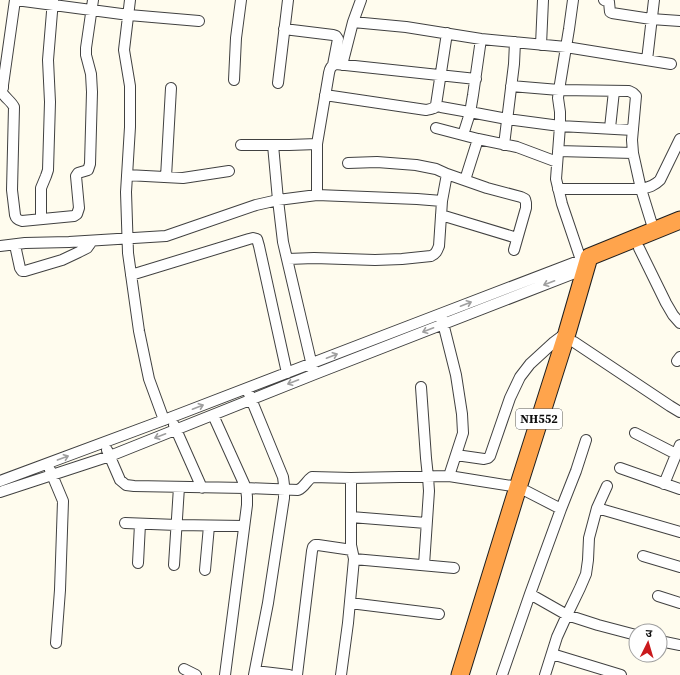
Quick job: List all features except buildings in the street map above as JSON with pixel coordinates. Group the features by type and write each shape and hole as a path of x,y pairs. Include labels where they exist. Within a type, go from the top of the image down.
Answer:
{"highway":[{"path":"591,261 680,220"},
{"path":"591,261 639,248 680,232"},
{"name":"NH552","path":"460,675 571,337 591,261"},
{"name":"NH552","path":"470,675 522,489"}],"street":[{"path":"92,5 86,48 86,55 91,74 92,92 89,168 86,172 78,173 76,176 79,208 77,214 74,216 18,220 15,215 12,190 14,107 1,91 4,85 4,54 15,0 92,5 129,15 199,21"},
{"path":"130,0 124,50 130,86 130,127 126,192 128,253 139,331 149,379 168,419 176,430 202,488"},
{"path":"234,80 236,38 241,0"},
{"path":"278,83 288,0"},
{"path":"338,65 361,0"},
{"path":"541,44 543,0"},
{"path":"573,0 558,90 560,126 556,179 558,189 591,261"},
{"path":"604,0 609,2 610,12 612,13 651,19 680,21"},
{"path":"647,60 654,0"},
{"path":"40,219 41,188 48,170 50,102 48,60 52,2"},
{"path":"353,22 406,27 481,39 566,47 671,64"},
{"path":"284,29 336,36 338,39 338,65"},
{"path":"434,108 436,105 447,33"},
{"path":"463,135 470,113 481,39"},
{"path":"504,145 514,64 515,42"},
{"path":"317,195 317,144 324,95 330,68 338,65 476,79"},
{"path":"511,86 558,90 629,92 636,96 632,140 633,153 641,189 654,232"},
{"path":"166,177 171,88"},
{"path":"610,128 614,91"},
{"path":"324,95 426,110 437,106 507,120 560,126 633,130"},
{"path":"436,128 517,147 557,162"},
{"path":"465,180 478,139"},
{"path":"558,189 641,189 655,185 660,180 680,139"},
{"path":"241,145 317,144"},
{"path":"273,145 278,200 284,242 313,369"},
{"path":"558,151 633,153"},
{"path":"348,162 377,162 416,165 436,169 487,188 522,197 525,199 526,208 514,250"},
{"path":"127,175 183,178 200,174 229,171"},
{"path":"288,259 314,258 375,260 402,259 435,255 439,246 442,201 447,174"},
{"path":"0,246 166,236 256,205 278,200 317,195 442,201"},
{"path":"441,215 517,238"},
{"path":"131,275 249,239 256,239 287,373"},
{"path":"15,245 20,268 22,271 25,271 62,260 87,248 92,241"},
{"path":"639,248 666,303 680,323"},
{"path":"0,492 110,456 213,415 313,369 440,314 591,261"},
{"path":"0,481 287,373 313,369 443,324 591,261"},
{"path":"440,314 456,375 462,414 462,433 449,476"},
{"path":"456,455 484,459 490,456 510,398 520,377 530,364 554,342 571,337 680,412"},
{"path":"421,387 429,503 426,523 424,565"},
{"path":"246,389 283,476 284,490 268,603 255,673 289,675"},
{"path":"213,415 246,488 247,501 225,675"},
{"path":"635,433 678,449 664,484"},
{"path":"502,675 586,440"},
{"path":"104,443 120,480 126,484 134,486 298,490 302,488 308,479 312,477 351,478 449,476 522,489 561,509"},
{"path":"47,464 63,501 60,590 56,643"},
{"path":"620,468 680,489"},
{"path":"341,675 350,603 353,554 351,478"},
{"path":"545,675 567,614 586,574 589,538 597,508 607,486"},
{"path":"174,565 180,487"},
{"path":"597,508 680,532"},
{"path":"351,517 426,523"},
{"path":"125,524 244,526"},
{"path":"138,563 140,524"},
{"path":"205,570 209,526"},
{"path":"297,675 312,551 315,545 318,544 353,554 454,568"},
{"path":"643,556 680,567"},
{"path":"530,594 567,614 598,626 628,633"},
{"path":"658,596 680,602"},
{"path":"350,603 439,614"},
{"path":"668,643 680,645"},
{"path":"552,654 621,675"},
{"path":"184,669 196,675"}]}
